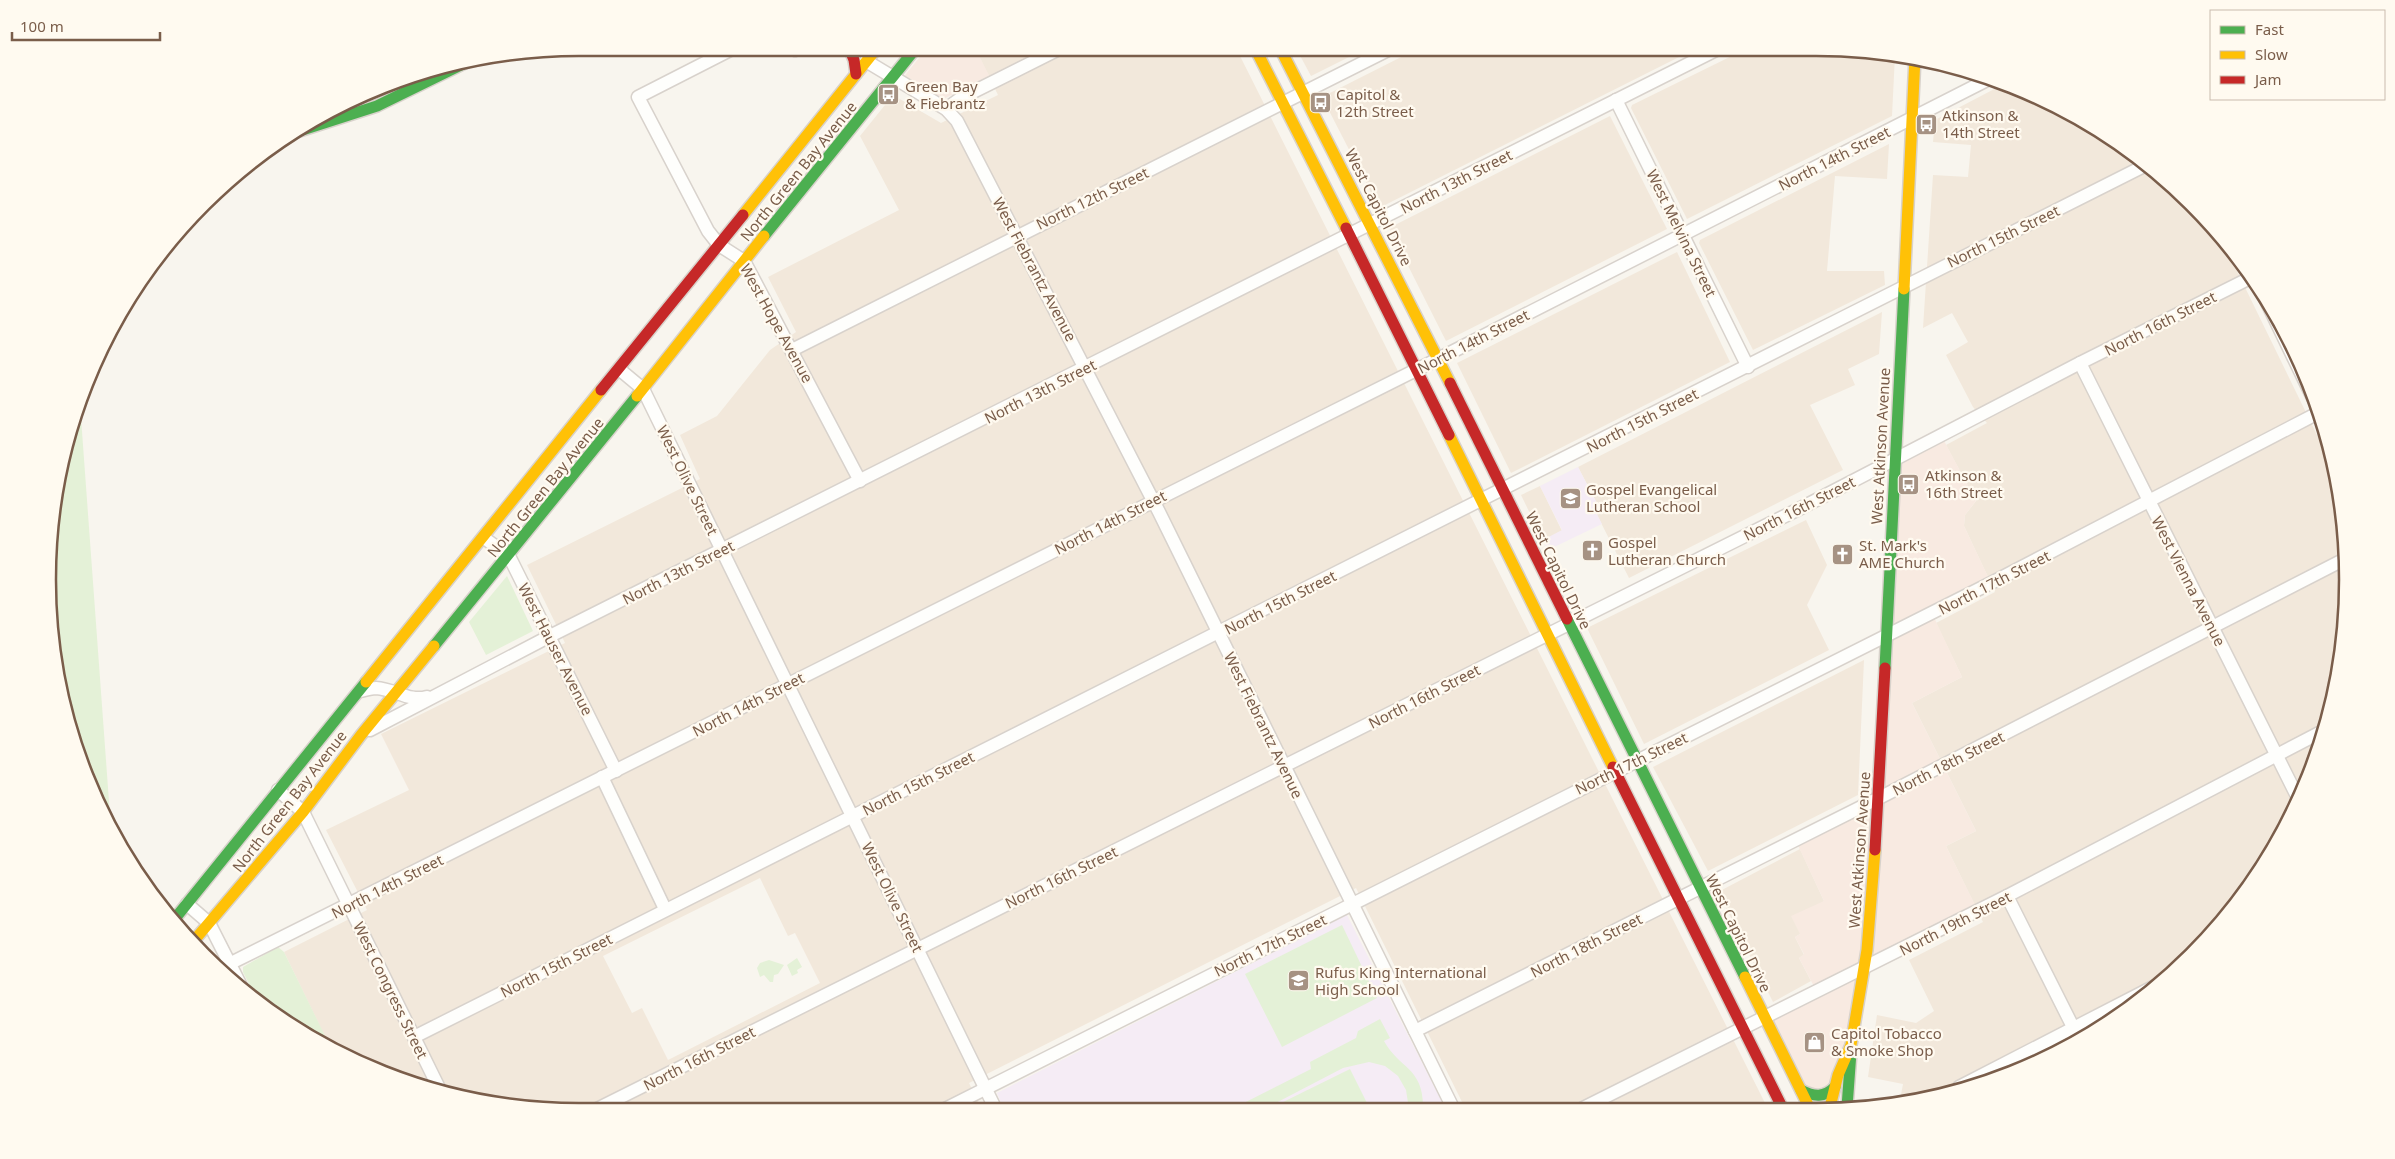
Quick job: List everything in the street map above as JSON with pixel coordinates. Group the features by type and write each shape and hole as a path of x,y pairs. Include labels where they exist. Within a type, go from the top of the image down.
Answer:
{"main road":[{"path":"852,56 856,74"},
{"name":"North Green Bay Avenue","path":"178,915 484,538 870,56"},
{"name":"North Green Bay Avenue","path":"198,937 302,812 361,734 508,556 910,56"},
{"path":"1259,56 1417,369 1780,1103"},
{"name":"West Capitol Drive","path":"1284,56 1438,359 1807,1103"},
{"name":"West Atkinson Avenue","path":"1831,1103 1851,1045 1865,968 1879,798 1914,65"},
{"path":"323,123 377,106 436,76"},
{"name":"West Atkinson Avenue","path":"1848,1102 1852,1066 1851,1045"},
{"path":"1801,1090 1809,1095 1820,1096 1828,1094 1835,1087"}],"street":[{"name":"West Hope Avenue","path":"718,56 638,97 708,231 719,244 744,261 860,481"},
{"path":"946,109 961,98 1045,56"},
{"name":"North 12th Street","path":"792,350 1017,235 1376,56"},
{"name":"North 13th Street","path":"361,734 550,636 1704,56"},
{"name":"West Fiebrantz Avenue","path":"866,61 946,109 957,121 1153,501 1451,1103"},
{"name":"North 14th Street","path":"231,964 1438,359 1981,83"},
{"name":"West Melvina Street","path":"1616,100 1748,366"},
{"name":"North 15th Street","path":"414,1037 2139,168"},
{"name":"North 16th Street","path":"611,1103 1895,459 2245,281"},
{"name":"West Vienna Avenue","path":"2080,363 2294,790"},
{"name":"West Olive Street","path":"620,369 643,389 993,1103"},
{"name":"North 17th Street","path":"957,1103 1886,636 2312,416"},
{"name":"West Hauser Avenue","path":"484,538 508,556 550,636 616,771"},
{"name":"North 18th Street","path":"1415,1031 1879,798 2339,563"},
{"path":"360,691 376,688 396,692 418,700 437,694"},
{"name":"North 19th Street","path":"1593,1103 2007,896 2315,735"},
{"path":"602,777 665,910"},
{"name":"West Congress Street","path":"278,790 302,812 350,904 436,1083"},
{"path":"2007,896 2076,1033"},
{"path":"187,904 209,923 236,974"},
{"path":"1989,1073 2076,1033 2100,1019"}],"shaded area":[{"path":"921,56 979,56 990,77 941,100 902,79"},
{"path":"979,56 1240,56 1765,1103 1463,1103 1356,888 969,1083 979,1103 545,1102 477,1093 444,1085 379,1063 325,1037 284,952 367,910 326,830 409,790 381,734 565,643 527,565 700,479 680,435 717,416 770,350 796,332 768,277 899,210 860,136 893,95 941,123 998,95","holes":["760,878 788,936 795,933 820,983 668,1060 642,1008 632,1013 603,956"]},
{"path":"1300,56 1351,56 1311,76"},
{"path":"1403,56 1681,56 1379,208 1322,97"},
{"path":"1732,56 1850,57 1895,63 1892,116 1687,219 1631,108 1632,105"},
{"path":"1996,88 2016,96 2077,126 2134,164 2161,186 2209,234 2238,271 2320,442 2329,477 2338,545 2338,614 2329,682 2311,748 2299,780 2269,841 2251,870 2209,925 2161,973 2106,1015 2077,1033 2016,1063 1984,1075 1951,1085 1901,1096 1903,1084 1868,1077 1877,1015 1916,1023 1934,1011 1909,960 1983,922 1946,846 1976,831 1912,703 1962,677 1936,623 1995,592 1964,526 1965,515 1976,501 1946,445 1987,423 1973,407 1946,355 1968,342 1952,313 1923,328 1933,175 1968,177 1971,145 1933,142 1935,120"},
{"path":"1610,116 1667,229 1446,341 1389,228"},
{"path":"1889,144 1887,179 1835,176 1827,271 1884,271 1885,285 1753,350 1699,243 1700,240"},
{"path":"1677,252 1730,362 1511,473 1457,363"},
{"path":"1882,312 1879,354 1848,369 1855,385 1810,405 1843,470 1629,578 1596,513 1601,511 1578,467"},
{"path":"1942,437 1976,501 1965,515 1964,526 1991,583 1932,613 1962,677 1912,703 1976,831 1946,846 1978,911 1863,969 1838,1102 1807,1103 1765,1018 1817,992 1799,958 1804,954 1795,937 1800,934 1791,916 1824,901 1795,839 1879,798 1895,459"},
{"name":"Gospel Evangelical Lutheran School","path":"1578,467 1601,511 1597,514 1602,524 1548,550 1543,540 1562,530 1540,486"},
{"path":"1540,486 1562,531 1543,540 1521,495"},
{"path":"1806,520 1827,565 1807,605 1829,650 1644,744 1587,628"},
{"path":"1864,660 1858,795 1708,871 1653,767"},
{"path":"1800,849 1824,901 1800,934 1795,937 1804,955 1799,958 1811,981 1773,1002 1718,892"},
{"name":"Rufus King International High School","path":"1347,915 1442,1103 1001,1103 997,1093"}],"green space":[{"path":"81,420 110,810 84,748 74,715 66,682 57,614 57,545 61,511 66,477"},
{"path":"507,576 533,631 486,655 469,622"},
{"path":"1342,925 1377,998 1282,1047 1245,974"},
{"path":"278,947 284,952 326,1037 289,1015 250,986 243,972 243,967"},
{"path":"797,958 802,967 797,970 798,973 792,976 787,965"},
{"path":"769,960 784,965 778,974 774,975 773,982 770,982 764,975 760,977 757,968 760,963"},
{"path":"1380,1019 1390,1038 1384,1041 1397,1058 1415,1076 1422,1095 1423,1103 1408,1103 1406,1090 1398,1076 1385,1066 1369,1062 1343,1068 1276,1103 1244,1103 1311,1069 1310,1062 1356,1038 1358,1031"},
{"path":"1350,1069 1367,1103 1281,1103"}],"traffic: fast":[{"path":"764,236 910,56"},
{"path":"323,123 377,106 440,75"},
{"path":"1885,668 1904,289"},
{"path":"434,646 637,396"},
{"path":"1567,619 1745,977"},
{"path":"178,915 366,682"},
{"path":"1847,1102 1851,1052"},
{"path":"1801,1090 1810,1094 1823,1095 1835,1087"}],"traffic: slow":[{"path":"743,215 871,56"},
{"path":"1259,56 1346,228"},
{"path":"1284,56 1450,383"},
{"path":"1904,289 1915,65"},
{"path":"637,396 764,236"},
{"path":"366,682 601,390"},
{"path":"1449,435 1613,767"},
{"path":"198,937 303,812 361,735 434,646"},
{"path":"1831,1103 1838,1075 1851,1045 1867,950 1875,850"},
{"path":"1745,977 1807,1103"}],"traffic: jam":[{"path":"852,56 856,74"},
{"path":"601,390 743,215"},
{"path":"1346,228 1449,435"},
{"path":"1450,383 1567,619"},
{"path":"1875,850 1885,668"},
{"path":"1613,767 1780,1103"}],"place":[{"name":"Green Bay & Fiebrantz","path":"889,95"},
{"name":"Capitol & 12th Street","path":"1320,103"},
{"name":"Atkinson & 14th Street","path":"1926,124"},
{"name":"Atkinson & 16th Street","path":"1909,484"},
{"name":"Gospel Evangelical Lutheran School","path":"1570,498"},
{"name":"Gospel Lutheran Church","path":"1592,551"},
{"name":"St. Mark's AME Church","path":"1843,554"},
{"name":"Rufus King International High School","path":"1299,981"},
{"name":"Capitol Tobacco & Smoke Shop","path":"1815,1042"}]}
